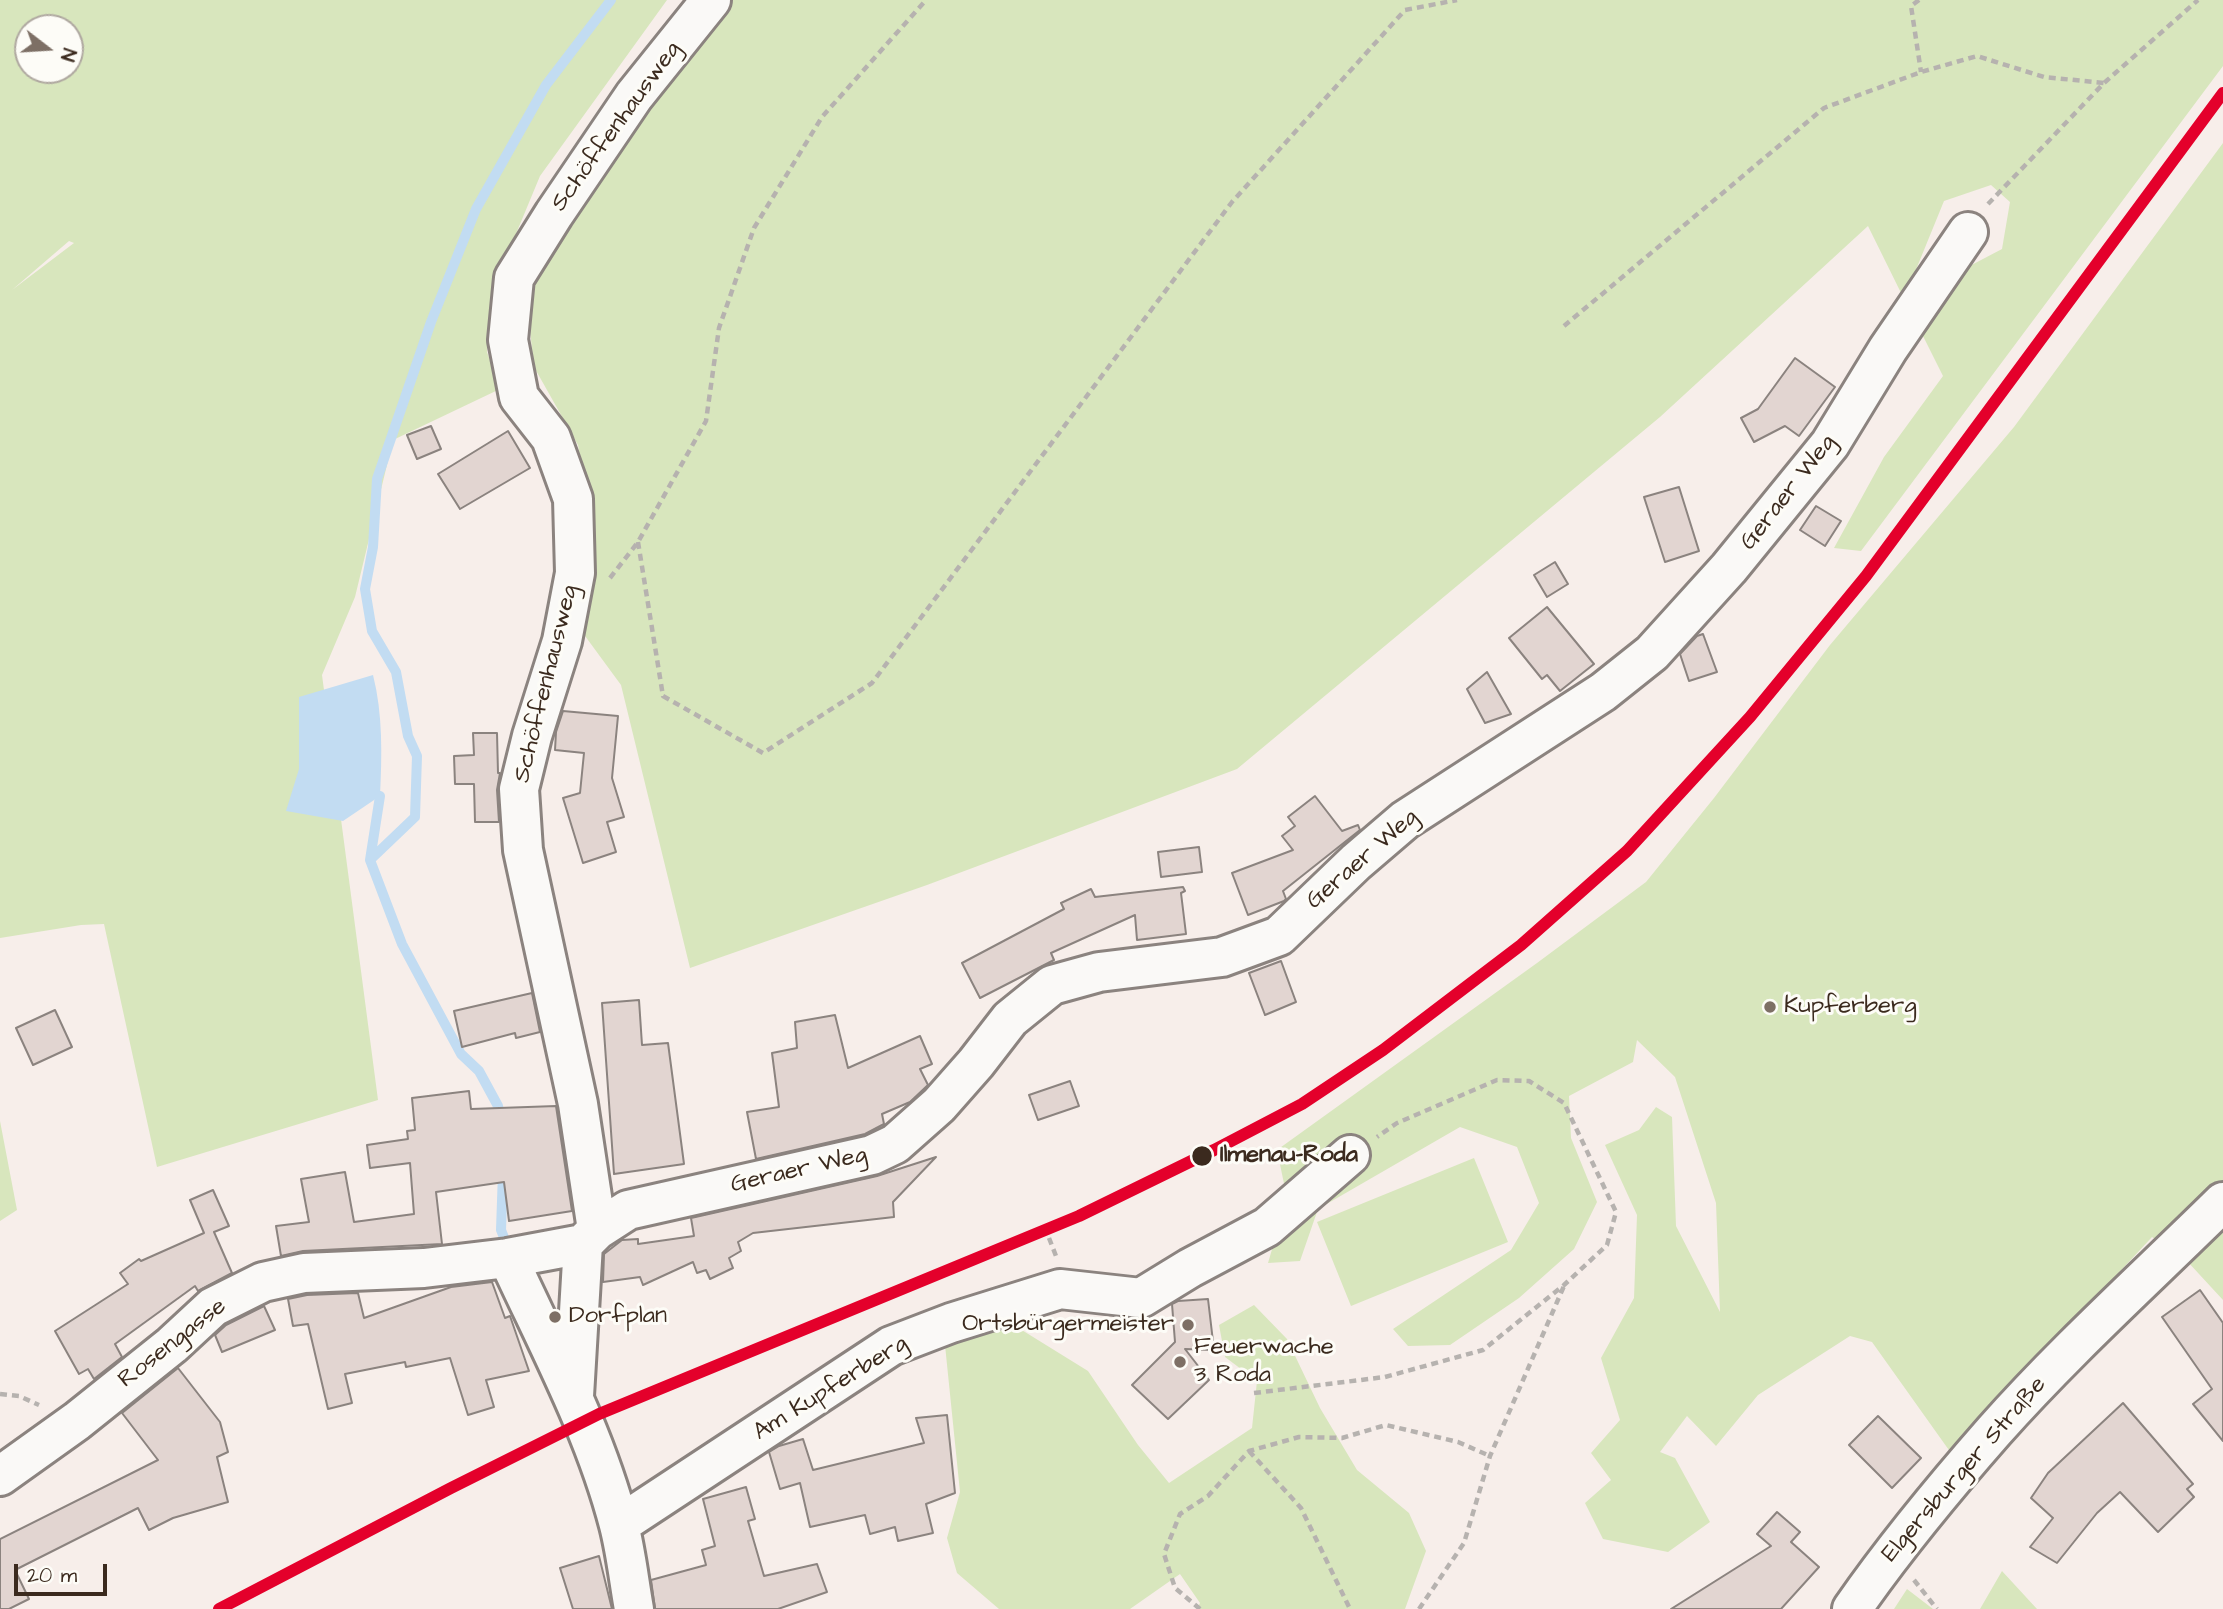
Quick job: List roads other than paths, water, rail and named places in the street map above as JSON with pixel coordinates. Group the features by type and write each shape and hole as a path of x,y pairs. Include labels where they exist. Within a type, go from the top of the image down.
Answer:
{"street":[{"name":"Schöffenhausweg","path":"590,1237 578,1104 523,850 519,789 532,736 562,641 575,573 573,499 551,438 519,397 508,340 514,278 634,96 711,0"},
{"name":"Geraer Weg","path":"590,1237 628,1210 872,1155 895,1144 939,1105 976,1063 1010,1018 1052,985 1099,972 1222,957 1279,936 1356,862 1405,820 1603,692 1652,653 1729,568 1830,444 1888,349 1968,232"},
{"name":"Am Kupferberg","path":"619,1525 891,1346 951,1323 1060,1289 1141,1298 1267,1227 1350,1156"},
{"name":"Elgersburger Straße","path":"1852,1609 1891,1552 1995,1429 2223,1202"},
{"path":"574,1400 590,1237 502,1259 574,1400 619,1525 634,1609"},
{"name":"Rosengasse","path":"0,1475 77,1421 172,1345 213,1307 263,1282 304,1273 425,1268 502,1259"}],"water":[{"path":"373,675 380,720 380,796 343,821 286,811 299,769 299,697"}],"waterway":[{"path":"370,860 415,817 417,756 408,736 396,672 372,631 365,589 373,547 377,479 431,322 476,209 546,85 611,0"},
{"path":"380,796 370,860 402,944 461,1054 479,1071 498,1106 500,1116"},
{"path":"503,1172 501,1230 507,1245"}],"place":[{"name":"Kupferberg","path":"1770,1007"},
{"name":"Ilmenau-Roda","path":"1202,1156"},
{"name":"Dorfplan","path":"555,1317"},
{"name":"Ortsbürgermeister","path":"1188,1325"},
{"name":"Feuerwache 3 Roda","path":"1180,1362"}]}
